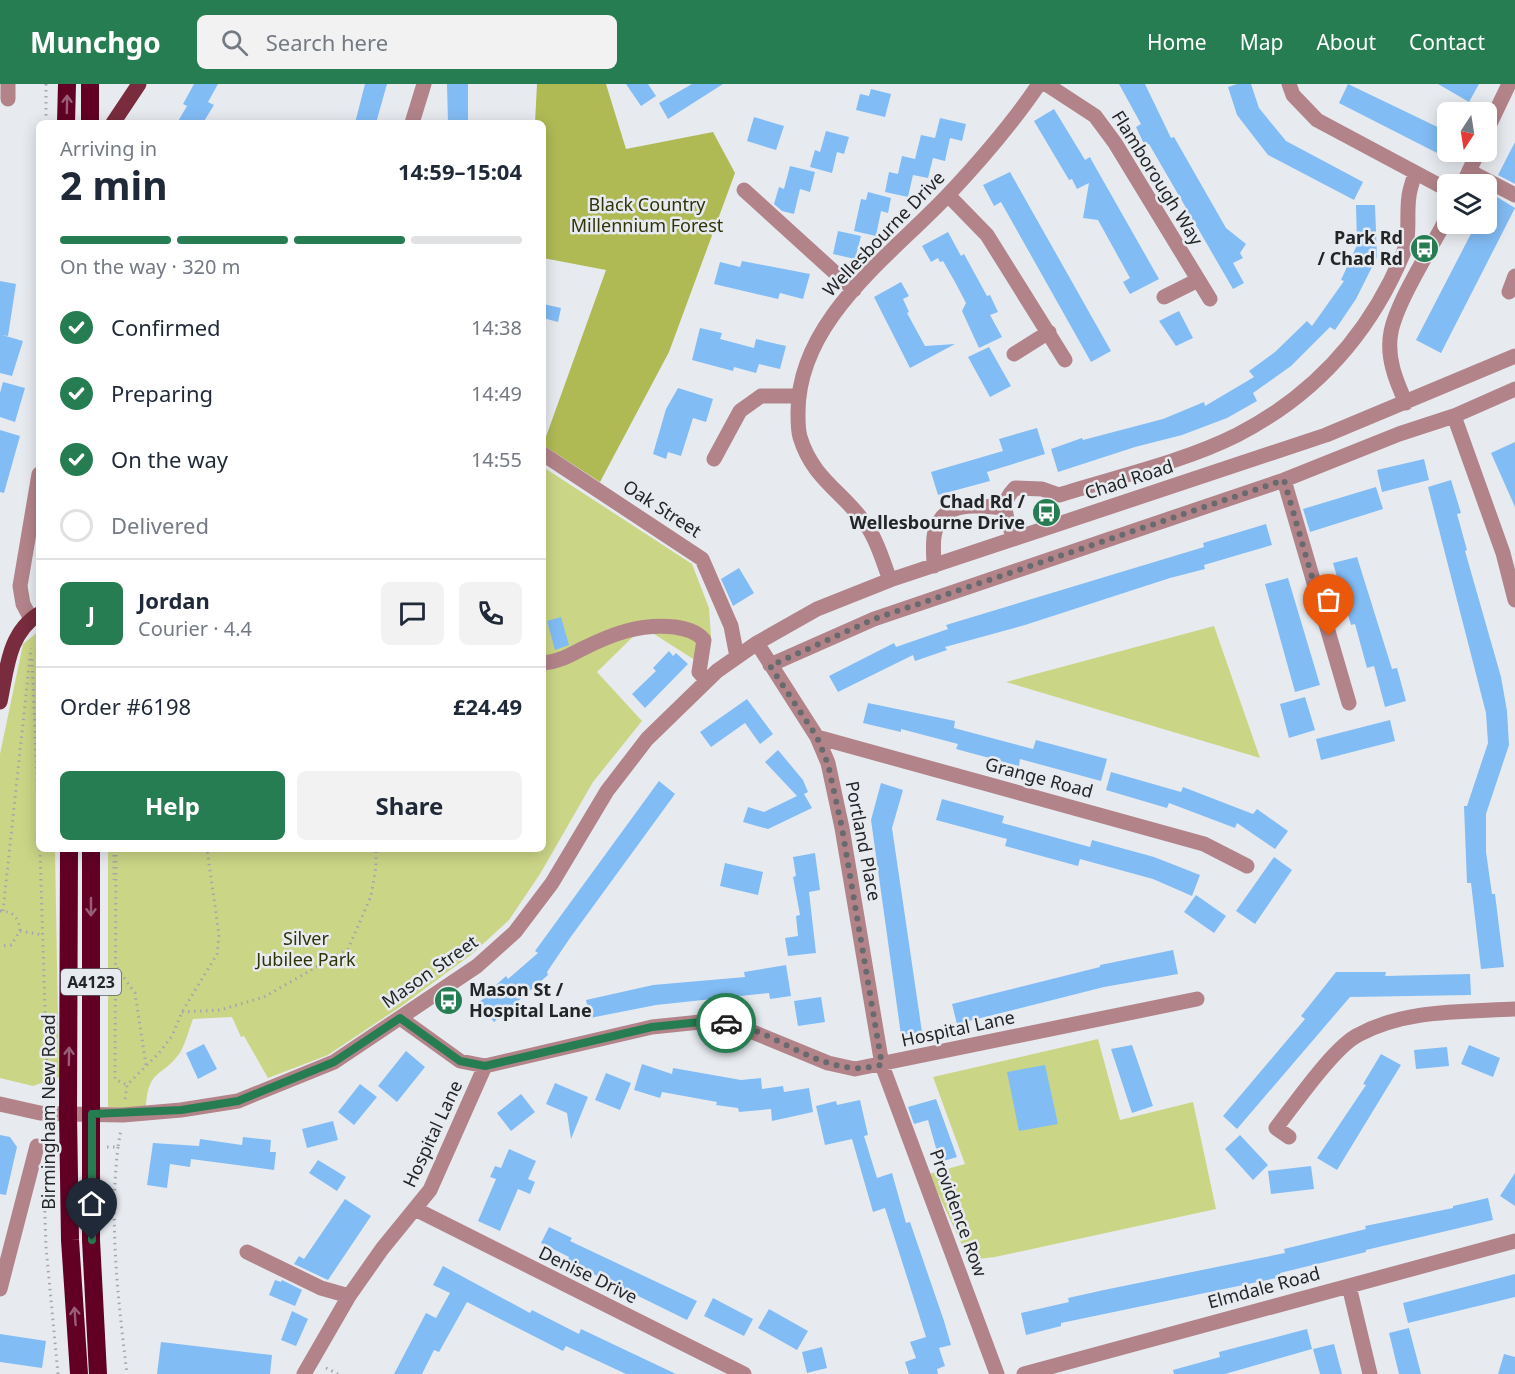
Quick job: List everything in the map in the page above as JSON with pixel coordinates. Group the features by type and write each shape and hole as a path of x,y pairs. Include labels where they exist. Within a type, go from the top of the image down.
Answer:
{"highway":[{"path":"66,120 67,84"},
{"path":"90,84 90,120"},
{"name":"Birmingham New Road","path":"69,852 70,1240 79,1374"},
{"name":"A4123","path":"91,852 92,1240 98,1374"}],"main road":[{"path":"115,120 139,84"},
{"path":"0,702 9,654 19,630 35,616"}],"street":[{"path":"413,120 424,84"},
{"name":"Wellesbourne Drive","path":"890,580 874,537 866,524 816,472 799,434 798,396 803,371 815,345 836,312 854,290 948,195 1014,120 1039,84"},
{"name":"Flamborough Way","path":"1046,84 1095,116 1115,143 1210,299"},
{"path":"1289,84 1293,95 1317,120 1437,184"},
{"path":"1497,113 1509,92"},
{"path":"1014,539 1003,508 1006,497 1015,488 1042,489 1059,495 1236,435 1283,407 1327,373 1358,335 1378,304 1404,252 1409,225 1409,196 1415,173"},
{"path":"1497,189 1515,195"},
{"path":"744,190 854,290"},
{"path":"948,195 987,235 1065,360"},
{"path":"1406,403 1395,380 1390,353 1390,333 1396,315 1439,234"},
{"path":"1509,292 1515,276"},
{"path":"1164,297 1198,280"},
{"path":"1014,354 1049,332"},
{"name":"Chad Road","path":"757,643 817,609 890,580 1286,449 1406,403 1515,356"},
{"path":"770,666 874,619 1284,480 1454,416 1515,389"},
{"path":"714,459 740,411 761,396 798,396"},
{"path":"1454,416 1511,567 1515,600"},
{"name":"Oak Street","path":"546,456 702,559 730,626 737,657"},
{"path":"1284,480 1349,703"},
{"path":"35,616 23,604 20,586 36,492"},
{"path":"934,566 934,532 943,515 964,506 1003,508"},
{"path":"546,662 560,660 623,630 659,626 687,629 704,640 699,672 707,681"},
{"name":"Mason Street","path":"0,1104 40,1113 68,1114 181,1110 238,1101 334,1062 477,966 515,932 552,883 607,790 647,739 707,681 757,643"},
{"name":"Portland Place","path":"757,643 817,737 828,764 842,828 882,1065"},
{"name":"Grange Road","path":"817,737 1204,844 1247,866"},
{"name":"Hospital Lane","path":"304,1374 349,1296 382,1249 417,1210 430,1191 485,1066 652,1027 710,1021 731,1023 768,1036 828,1064 855,1068 882,1065 1197,999"},
{"path":"1289,1137 1276,1128 1316,1076 1356,1035 1408,1016 1515,1009"},
{"path":"400,1018 460,1061 485,1066"},
{"name":"Providence Row","path":"882,1065 997,1374"},
{"path":"0,1289 37,1146"},
{"name":"Denise Drive","path":"417,1210 744,1374"},
{"name":"Elmdale Road","path":"1024,1374 1515,1241"},
{"path":"247,1252 321,1288 349,1296"},
{"path":"1349,1286 1370,1374"}],"path":[{"path":"46,84 46,120"},
{"path":"0,946 11,945 20,931 17,918 1,911 35,616"},
{"path":"32,648 36,751"},
{"path":"40,852 47,1074"},
{"path":"115,852 117,967 115,1079 127,1085 172,1036 182,1012 217,954 219,934 207,852"},
{"path":"182,1012 220,1010 264,997 348,949 371,896 376,852"},
{"path":"20,931 44,935"},
{"path":"117,967 135,993 146,1065"},
{"path":"118,1147 114,1183 116,1284 127,1374"},
{"path":"44,1181 46,1247 58,1374"}],"green space":[{"name":"Black Country Millennium Forest","path":"537,84 606,84 626,149 713,132 735,173 669,352 600,482 546,447 546,437 606,270 546,259 546,120 535,120"},
{"name":"Silver Jubilee Park","path":"546,469 692,564 709,608 711,636 698,662 643,627 597,672 642,721 593,782 540,874 509,920 472,954 400,1007 328,1055 268,1078 244,1036 241,1037 232,1017 193,1019 181,1051 153,1079 147,1095 146,1109 108,1107 108,852 546,852"},
{"path":"1214,626 1260,758 1006,682"},
{"path":"36,633 36,852 55,852 59,1077 33,1086 0,1078 0,754 23,644"},
{"path":"1098,1039 1120,1120 1193,1102 1216,1209 995,1257 969,1260 929,1174 965,1164 933,1077"}],"building":[{"path":"194,84 218,84 208,102 214,105 205,120 179,120 187,106 183,104"},
{"path":"365,84 387,84 377,120 356,120"},
{"path":"447,84 468,84 468,120 448,120"},
{"path":"626,84 648,84 656,96 641,106"},
{"path":"692,84 723,84 668,119 659,103"},
{"path":"1119,84 1145,84 1171,138 1174,137 1226,228 1246,244 1240,253 1243,258 1233,263 1244,283 1233,289 1149,144 1145,146 1136,127 1141,124"},
{"path":"1237,84 1251,84 1259,108 1286,141 1363,182 1354,200 1268,155 1237,115 1228,87"},
{"path":"1348,84 1437,127 1437,153 1339,103"},
{"path":"1438,84 1479,84 1469,102"},
{"path":"871,89 891,94 885,117 856,110 860,94 869,96"},
{"path":"1054,109 1085,160 1090,157 1159,279 1130,294 1123,282 1130,278 1098,220 1083,218 1089,183 1077,189 1072,179 1069,180 1034,121"},
{"path":"754,117 784,126 776,150 747,141"},
{"path":"940,118 966,124 962,141 950,138 945,161 933,158 928,178 913,175 908,197 885,192 889,172 898,174 902,156 915,159 921,135 935,138"},
{"path":"826,131 849,137 844,154 837,152 832,173 810,167 815,150 820,152"},
{"path":"1515,142 1515,184 1498,175"},
{"path":"790,166 815,172 810,192 800,189 794,214 782,211 774,204 779,187 784,189"},
{"path":"1010,172 1111,351 1091,362 1001,202 994,206 983,185"},
{"path":"868,192 891,198 888,213 881,211 876,236 854,231 861,199 866,200"},
{"path":"1497,197 1515,208 1441,353 1416,340 1471,234 1497,234"},
{"path":"1356,205 1375,205 1377,257 1356,299 1335,330 1330,327 1291,366 1253,393 1257,401 1227,418 1182,435 1135,447 1058,472 1051,449 1082,438 1083,440 1163,419 1204,402 1205,406 1254,377 1249,371 1275,352 1307,321 1312,326 1344,281 1341,280 1357,245"},
{"path":"838,231 861,236 855,259 833,254"},
{"path":"948,232 961,256 964,254 987,296 990,295 998,312 990,315 1002,337 979,348 962,311 966,303 955,282 943,261 940,262 938,258 931,262 922,246"},
{"path":"742,261 810,274 803,299 780,293 778,299 714,284 720,262 740,267"},
{"path":"0,281 16,284 8,336 2,335 23,341 12,376 0,373"},
{"path":"901,282 909,296 903,299 909,312 907,313 925,346 955,344 910,368 874,297"},
{"path":"546,305 561,308 558,322 546,319"},
{"path":"1179,311 1193,338 1176,346 1159,321"},
{"path":"700,328 722,333 720,339 754,348 756,339 786,346 780,369 759,364 756,373 734,367 733,371 692,360"},
{"path":"989,347 1011,386 990,397 968,357"},
{"path":"3,382 25,388 15,422 0,417 0,393"},
{"path":"678,388 713,399 706,422 693,418 681,456 668,452 666,459 653,454 666,409"},
{"path":"1037,428 1045,454 987,472 990,481 938,495 931,472 1003,451 999,439"},
{"path":"0,430 20,436 4,493 0,492"},
{"path":"1515,442 1515,507 1491,453"},
{"path":"1424,459 1429,480 1382,492 1377,470"},
{"path":"1451,480 1461,513 1457,514 1467,550 1465,551 1501,677 1507,711 1509,745 1486,814 1486,852 1492,894 1495,894 1504,967 1481,969 1471,883 1467,883 1464,806 1467,806 1488,743 1486,713 1428,487"},
{"path":"1376,487 1383,509 1310,532 1303,509"},
{"path":"1266,524 1272,545 1204,565 1205,569 1170,578 1025,625 945,647 947,650 915,661 913,655 838,692 829,676 894,643 896,647 948,629 946,625 1204,547 1203,543"},
{"path":"1357,557 1392,669 1397,668 1406,701 1385,707 1374,666 1367,668 1355,624 1351,625 1333,563"},
{"path":"739,568 754,593 733,606 721,579"},
{"path":"1288,578 1320,685 1295,692 1265,584"},
{"path":"561,617 569,645 555,650 547,621"},
{"path":"669,651 673,656 676,653 688,664 645,708 632,694 656,671 653,668"},
{"path":"1305,697 1315,730 1289,738 1280,704"},
{"path":"747,699 773,734 760,744 745,723 711,747 700,732"},
{"path":"868,703 955,721 954,728 1033,749 1036,740 1107,759 1101,781 1020,759 1019,766 956,749 958,744 901,729 901,732 863,723"},
{"path":"1390,720 1395,741 1321,760 1316,739"},
{"path":"778,750 803,780 808,792 804,794 812,808 768,829 743,822 748,807 764,812 797,796 765,762"},
{"path":"1111,772 1181,792 1183,787 1253,814 1257,809 1288,831 1275,849 1237,823 1235,828 1169,803 1167,808 1106,790"},
{"path":"659,781 675,794 570,938 547,972 548,975 494,1022 478,1003 497,988 495,986 506,976 508,979 538,953 535,951"},
{"path":"881,783 903,790 892,828 922,1032 901,1035 871,820"},
{"path":"942,799 1004,816 1002,823 1090,847 1092,840 1154,857 1200,875 1192,896 1153,879 1080,859 1078,866 1005,846 1007,839 936,820"},
{"path":"815,853 820,890 809,892 816,953 788,956 785,938 798,936 796,916 800,915 793,877 796,876 793,857"},
{"path":"1274,857 1292,870 1255,924 1236,911"},
{"path":"725,863 763,872 758,895 720,886"},
{"path":"1196,895 1226,916 1214,933 1184,912"},
{"path":"1173,950 1178,974 1104,987 957,1024 952,1004 1100,967 1100,965"},
{"path":"786,965 791,996 770,999 769,993 656,1005 590,1018 586,1000 653,985 745,977 744,972"},
{"path":"1336,972 1386,972 1385,976 1470,974 1471,995 1350,997 1237,1129 1223,1116 1305,1019 1301,1016"},
{"path":"821,997 825,1022 798,1026 794,1001"},
{"path":"204,1044 217,1069 198,1079 186,1053"},
{"path":"1132,1045 1153,1106 1132,1113 1111,1049"},
{"path":"1469,1045 1500,1058 1493,1077 1461,1064"},
{"path":"1447,1047 1449,1066 1416,1069 1414,1050"},
{"path":"406,1051 425,1067 397,1102 378,1086"},
{"path":"1381,1054 1401,1065 1337,1170 1317,1158 1366,1085 1363,1084"},
{"path":"642,1064 672,1074 673,1068 741,1080 761,1078 762,1089 783,1086 784,1092 809,1088 813,1112 772,1121 771,1109 739,1112 738,1108 716,1105 717,1102 662,1092 660,1098 634,1090"},
{"path":"1045,1065 1058,1124 1019,1131 1007,1072"},
{"path":"606,1073 631,1083 620,1110 595,1100"},
{"path":"555,1083 588,1097 571,1139 567,1113 546,1104"},
{"path":"360,1084 377,1097 354,1125 338,1112"},
{"path":"521,1094 535,1112 511,1131 497,1113"},
{"path":"936,1099 957,1157 940,1162 928,1120 914,1124 908,1107"},
{"path":"860,1100 868,1135 864,1136 877,1178 892,1173 906,1223 910,1222 951,1345 939,1348 945,1366 937,1369 938,1374 909,1374 905,1362 916,1358 910,1342 926,1337 885,1208 873,1212 852,1139 825,1145 816,1106 836,1101 837,1105"},
{"path":"333,1121 338,1140 307,1148 302,1129"},
{"path":"0,1135 10,1137 17,1147 6,1195 0,1194"},
{"path":"1240,1135 1268,1165 1253,1180 1225,1149"},
{"path":"243,1137 271,1140 270,1152 276,1152 274,1170 191,1159 190,1167 170,1164 167,1188 147,1185 153,1143 199,1146 200,1139 242,1145"},
{"path":"509,1149 536,1161 528,1179 535,1182 530,1194 518,1189 500,1231 478,1221 496,1179 490,1177 495,1166 501,1168"},
{"path":"318,1160 346,1177 337,1191 309,1173"},
{"path":"1311,1166 1314,1189 1271,1194 1268,1171"},
{"path":"1515,1173 1515,1206 1500,1196"},
{"path":"1488,1198 1493,1220 1280,1273 1281,1277 1061,1323 1061,1326 1026,1335 1021,1313 1069,1302 1068,1298 1285,1253 1284,1249 1366,1229 1365,1226 1453,1208 1453,1206"},
{"path":"345,1199 371,1216 328,1280 294,1264 299,1256 304,1259"},
{"path":"549,1227 572,1238 570,1241 697,1301 687,1320 567,1261 569,1257 541,1243"},
{"path":"443,1266 530,1313 532,1310 579,1334 581,1329 676,1374 626,1374 566,1346 563,1351 467,1302 439,1352 434,1350 422,1374 394,1374 426,1313 436,1318 450,1293 433,1285"},
{"path":"1515,1274 1515,1297 1408,1323 1403,1303"},
{"path":"275,1280 281,1282 282,1280 302,1290 295,1306 269,1295"},
{"path":"713,1298 753,1319 744,1336 704,1316"},
{"path":"769,1309 808,1331 797,1350 758,1328"},
{"path":"292,1311 308,1319 296,1346 281,1340"},
{"path":"1409,1328 1421,1374 1399,1374 1389,1333"},
{"path":"1307,1329 1312,1349 1225,1374 1174,1374 1173,1370 1220,1357 1219,1352"},
{"path":"0,1334 46,1341 42,1368 0,1362"},
{"path":"161,1342 272,1355 270,1374 157,1374"},
{"path":"1334,1344 1342,1374 1320,1374 1313,1349"},
{"path":"822,1347 827,1368 807,1373 802,1352"},
{"path":"1504,1354 1515,1357 1515,1374 1498,1374"}],"way so far":[{"path":"726,1023 768,1036 828,1064 855,1068 882,1065 842,828 828,764 817,737 770,666 874,619 1284,480 1329,636"}],"place":[{"name":"Park Rd / Chad Rd","path":"1424,248"},
{"name":"Chad Rd / Wellesbourne Drive","path":"1046,512"},
{"name":"Mason St / Hospital Lane","path":"448,1000"}],"route":[{"path":"92,1240 92,1114 123,1115 181,1110 238,1101 334,1062 400,1018 460,1061 485,1066 652,1027 710,1021 726,1023"}]}
